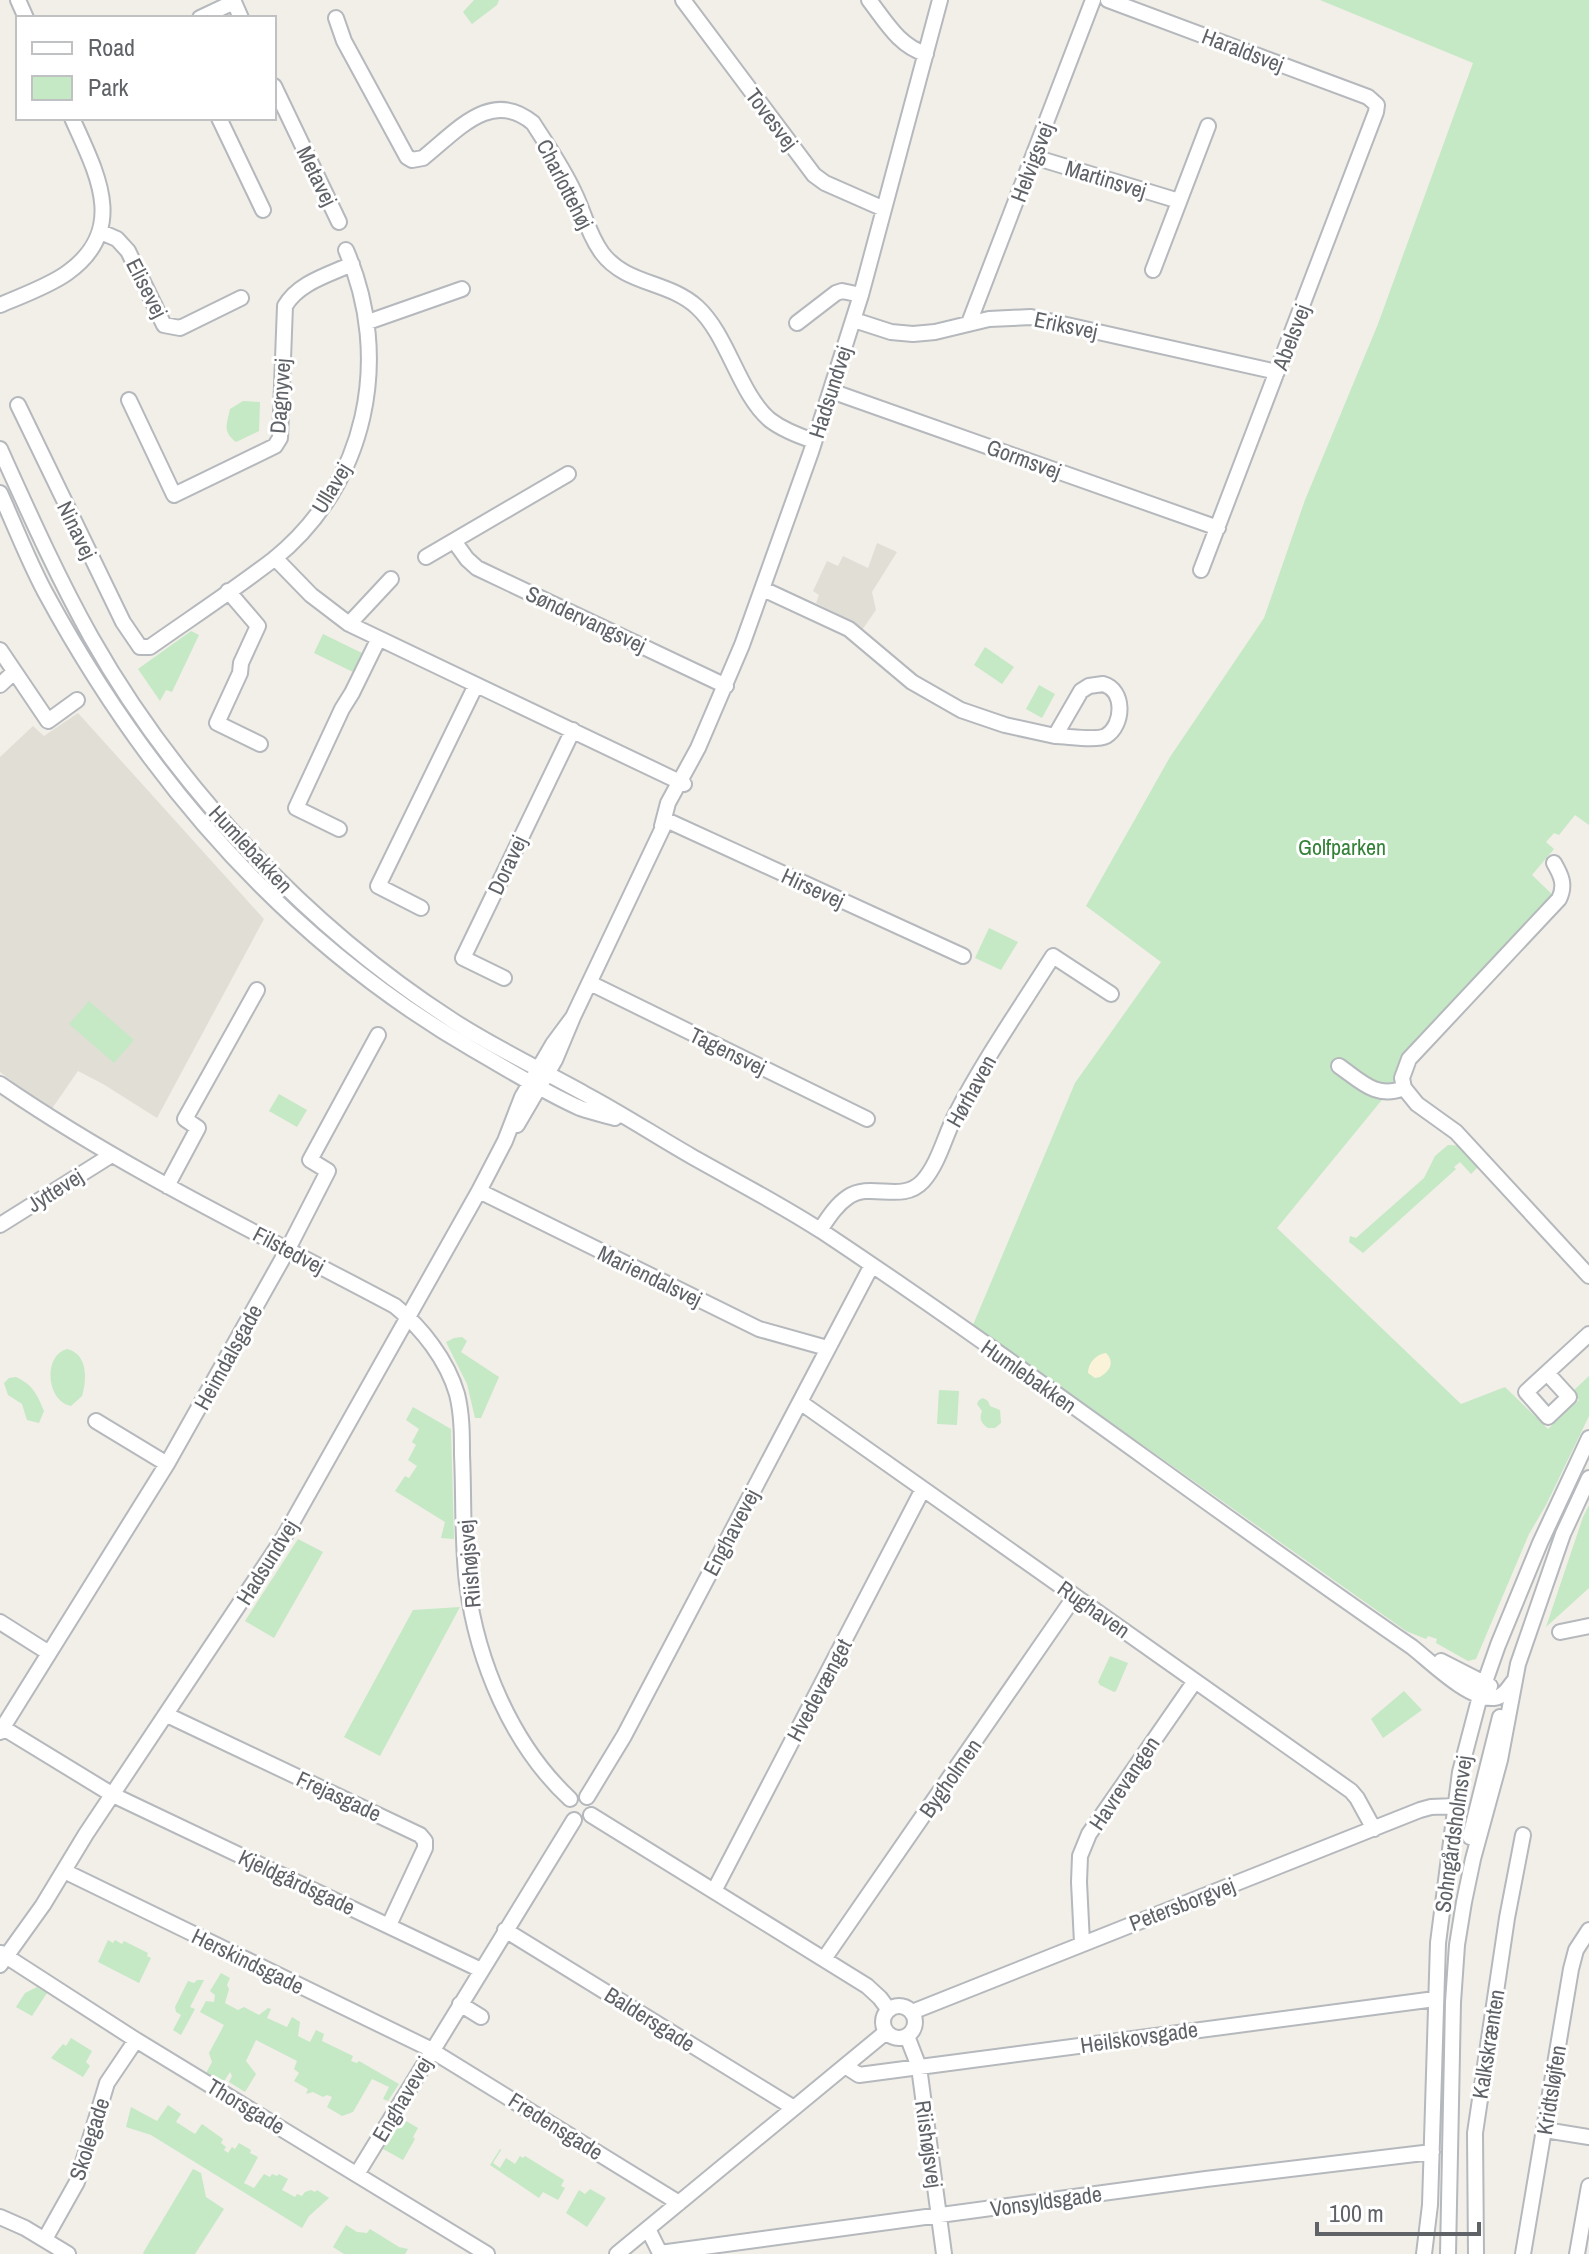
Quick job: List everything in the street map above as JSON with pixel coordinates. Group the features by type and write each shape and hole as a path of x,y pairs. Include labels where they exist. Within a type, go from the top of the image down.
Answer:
{"street":[{"name":"Tovesvej","path":"683,0 814,175 884,209"},
{"path":"869,0 902,42 926,54"},
{"name":"Hadsundvej","path":"6,1960 284,1537 479,1191 505,1141 514,1114 539,1078 553,1044 573,1017 664,821 681,796 683,779 726,686 763,589 831,391 861,295 940,0"},
{"name":"Helvigsvej","path":"969,323 1093,0"},
{"name":"Haraldsvej","path":"1108,0 1368,97 1376,103"},
{"path":"204,16 234,1"},
{"name":"Charlottehøj","path":"336,18 344,41 407,157 412,160 423,158 487,111 509,109 525,116 533,123 575,193 587,227 604,255 626,274 671,290 699,308 767,418 814,441"},
{"name":"Metavej","path":"276,90 339,222"},
{"name":"Abelsvej","path":"1201,570 1376,112 1376,103"},
{"path":"0,305 66,275 92,248 101,232 104,202 98,176 73,120"},
{"path":"220,120 263,210"},
{"path":"1153,270 1208,126"},
{"name":"Martinsvej","path":"1034,157 1179,201"},
{"name":"Elisevej","path":"101,232 117,239 128,251 164,325 180,328 241,298"},
{"name":"Ullavej","path":"145,648 275,558 318,513 349,460 366,401 370,363 368,322 349,257"},
{"name":"Dagnyvej","path":"129,400 174,495 275,446 280,438 285,306 298,289 349,257"},
{"path":"368,322 462,289"},
{"path":"797,323 836,293 842,291 861,295"},
{"name":"Eriksvej","path":"854,320 891,332 913,334 1000,317 1031,317 1277,372"},
{"name":"Gormsvej","path":"831,391 1218,528"},
{"name":"Ninavej","path":"18,405 123,622 136,643 145,648"},
{"name":"Humlebakken","path":"0,449 55,570 91,638 135,707 197,790 289,890 366,956 451,1020 539,1078"},
{"path":"426,557 568,474"},
{"name":"Humlebakken","path":"0,493 44,589 104,694 156,768 229,854 305,929 364,977 439,1028 539,1078 589,1096 786,1208 872,1265 1412,1647 1461,1685 1482,1689"},
{"name":"Søndervangsvej","path":"454,541 477,568 726,686"},
{"path":"275,558 311,595 349,624 378,640 683,779"},
{"path":"349,624 391,579"},
{"path":"763,589 849,629 912,682 959,708 1005,725 1055,736 1105,736 1121,712 1110,686 1089,686 1081,691 1055,736"},
{"path":"228,591 258,626 217,723 260,744"},
{"path":"339,829 296,808 378,640"},
{"path":"0,650 48,721 77,700"},
{"path":"0,685 14,672"},
{"path":"421,908 378,886 476,685"},
{"name":"Doravej","path":"504,978 463,958 573,730"},
{"name":"Hirsevej","path":"664,821 963,956"},
{"path":"1554,863 1562,876 1564,890 1559,899 1409,1059 1402,1078 1404,1088 1417,1104 1456,1132 1589,1276"},
{"name":"Hørhaven","path":"820,1230 839,1204 850,1195 867,1191 901,1193 923,1182 973,1085 1053,956 1111,994"},
{"name":"Tagensvej","path":"590,983 867,1119"},
{"path":"167,1186 198,1128 185,1119 257,990"},
{"name":"Heimdalsgade","path":"1,1729 167,1464 288,1249 328,1171 310,1160 378,1035"},
{"path":"1339,1066 1370,1088 1392,1093 1404,1088"},
{"name":"Filstedvej","path":"0,1084 110,1156 395,1306 409,1317"},
{"name":"Jyttevej","path":"0,1225 110,1156"},
{"name":"Mariendalsvej","path":"479,1191 759,1329 827,1348"},
{"name":"Enghavevej","path":"587,1797 624,1736 872,1265"},
{"name":"Riishøjsvej","path":"409,1317 432,1344 457,1395 462,1425 467,1582 481,1650 524,1743 547,1775 570,1799"},
{"path":"1547,1373 1589,1334"},
{"name":"Rughaven","path":"800,1402 1351,1791 1374,1829"},
{"path":"96,1421 167,1464"},
{"name":"Sohngårdsholmsvej","path":"1425,2251 1430,2205 1438,1943 1460,1772 1482,1689 1534,1557 1589,1438"},
{"name":"Sohngårdsholmsvej","path":"1448,2254 1457,1945 1473,1859 1502,1749 1513,1682 1563,1534 1589,1478"},
{"name":"Hvedevænget","path":"714,1891 923,1489"},
{"name":"Bygholmen","path":"824,1959 1075,1596"},
{"path":"0,1622 49,1653"},
{"path":"1560,1632 1589,1626"},
{"name":"Havrevangen","path":"1082,1943 1080,1856 1089,1834 1195,1681"},
{"path":"1482,1689 1493,1698 1501,1695 1513,1682"},
{"path":"1457,1945 1471,1832 1502,1709 1501,1695"},
{"name":"Frejasgade","path":"167,1715 420,1835 425,1841 425,1848 389,1925"},
{"name":"Kjeldgårdsgade","path":"1,1729 113,1795 481,1970"},
{"path":"580,1795 587,1797 593,1807 591,1815 584,1820 574,1820 567,1811 570,1799 580,1795"},
{"name":"Petersborgvej","path":"912,2012 1420,1810 1455,1806"},
{"path":"591,1815 867,1986 889,2010"},
{"name":"Enghavevej","path":"357,2174 574,1820"},
{"name":"Kalkskrænten","path":"1476,2254 1475,2133 1507,1918 1523,1835"},
{"name":"Herskindsgade","path":"64,1871 432,2050"},
{"name":"Baldersgade","path":"505,1930 794,2108"},
{"name":"Kridtsløjfen","path":"1523,2254 1571,1969 1576,1950 1589,1930"},
{"name":"Thorsgade","path":"6,1960 487,2254"},
{"name":"Heilskovsgade","path":"845,2066 859,2075 1435,1999"},
{"path":"460,2004 481,2017"},
{"path":"898,2006 912,2012 914,2028 907,2036 898,2038 886,2032 883,2018 889,2010 898,2006"},
{"path":"617,2254 886,2032"},
{"name":"Riishøjsvej","path":"907,2036 919,2067 944,2254"},
{"name":"Skolegade","path":"45,2239 77,2182 107,2083 136,2040"},
{"name":"Fredensgade","path":"432,2050 679,2203"},
{"path":"1545,2130 1589,2137"},
{"name":"Vonsyldsgade","path":"648,2229 656,2253 1221,2177 1432,2152"},
{"path":"1582,2248 1589,2186"},
{"path":"0,2217 68,2254"}],"shaded area":[{"path":"877,543 897,552 872,592 876,610 862,630 852,621 816,603 819,595 813,591 827,561 838,566 843,556 868,568"},
{"path":"78,713 264,919 157,1118 78,1071 51,1110 0,1072 0,757 33,726 44,736"}],"green space":[{"path":"474,0 499,0 497,5 472,24 463,12"},
{"name":"Golfparken","path":"1320,0 1589,0 1589,825 1575,815 1559,835 1554,833 1546,842 1554,849 1532,875 1557,899 1398,1069 1395,1089 1381,1101 1277,1228 1461,1404 1505,1387 1548,1429 1579,1400 1572,1392 1589,1376 1589,1416 1529,1534 1476,1659 1468,1661 1436,1643 1437,1639 1428,1636 1426,1639 1406,1631 973,1325 1075,1083 1161,962 1086,906 1170,757 1264,618 1305,500 1378,324 1473,63"},
{"path":"243,401 260,402 259,431 236,442 227,431 227,424 230,409"},
{"path":"191,631 199,635 172,692 166,690 160,701 138,669"},
{"path":"323,634 364,654 355,673 314,653"},
{"path":"985,647 1014,667 1002,684 974,665"},
{"path":"1039,685 1055,694 1042,718 1026,709"},
{"path":"989,928 1018,942 1001,970 975,958"},
{"path":"89,1001 134,1040 114,1063 69,1024"},
{"path":"279,1094 307,1110 297,1127 269,1111"},
{"path":"1448,1145 1465,1146 1479,1166 1471,1174 1460,1162 1363,1253 1349,1242 1350,1236 1356,1238 1424,1178 1435,1156"},
{"path":"462,1337 467,1341 461,1352 499,1377 481,1418 475,1418 467,1384 446,1342"},
{"path":"67,1349 79,1356 85,1375 82,1396 71,1406 57,1396 51,1379 54,1360"},
{"path":"16,1377 30,1387 39,1400 44,1411 39,1423 27,1420 22,1404 8,1395 4,1383"},
{"path":"939,1390 959,1391 957,1425 937,1424"},
{"path":"983,1398 990,1406 1000,1410 1001,1423 995,1428 988,1428 981,1421 982,1411 977,1404"},
{"path":"413,1407 451,1429 454,1539 441,1538 445,1522 395,1491 405,1476 409,1478 417,1466 408,1460 416,1445 412,1442 419,1429 406,1420"},
{"path":"1589,1505 1589,1588 1546,1627 1583,1517"},
{"path":"298,1539 323,1552 274,1638 245,1621"},
{"path":"460,1607 380,1756 344,1737 413,1610"},
{"path":"1110,1656 1128,1663 1114,1692 1098,1682"},
{"path":"1404,1691 1422,1710 1383,1738 1371,1719"},
{"path":"108,1940 122,1944 124,1941 148,1953 147,1956 151,1958 139,1983 98,1962"},
{"path":"221,1973 230,1978 225,2003 238,2010 244,2007 259,2015 271,2009 267,2018 287,2027 292,2017 300,2022 298,2036 310,2042 316,2030 324,2034 322,2041 353,2056 351,2061 359,2061 399,2084 388,2101 383,2099 389,2087 372,2079 353,2112 342,2116 327,2107 332,2097 313,2092 306,2094 308,2089 294,2081 299,2073 294,2069 297,2061 256,2040 246,2061 256,2074 245,2092 229,2082 230,2072 223,2083 205,2075 212,2062 209,2053 224,2025 200,2012 206,2001 214,2002 215,1995 210,1991"},
{"path":"204,1980 190,2007 195,2009 181,2035 173,2030 181,2015 175,2007 188,1981 194,1983"},
{"path":"37,1987 47,1993 32,2016 16,2007 25,1993"},
{"path":"71,2038 92,2051 86,2062 90,2066 83,2077 51,2058"},
{"path":"168,2105 181,2114 176,2122 195,2134 202,2124 223,2139 221,2143 228,2153 239,2143 258,2157 244,2183 254,2188 264,2174 270,2177 279,2174 288,2179 282,2190 295,2197 317,2190 329,2198 309,2216 302,2228 151,2135 126,2127 131,2107 157,2121"},
{"path":"401,2118 418,2128 403,2160 383,2149"},
{"path":"500,2149 493,2163 500,2168 506,2158 515,2164 520,2156 525,2156 564,2180 561,2186 565,2188 558,2200 543,2192 539,2198 490,2165"},
{"path":"193,2169 201,2173 206,2197 224,2209 195,2254 144,2254 143,2253"},
{"path":"590,2189 606,2198 587,2227 566,2213 579,2190 585,2194"},
{"path":"346,2225 357,2232 367,2233 370,2229 399,2247 408,2249 405,2254 344,2254 333,2247"}],"sand":[{"path":"1106,1353 1110,1360 1109,1369 1095,1378 1088,1373 1089,1366 1096,1357"}]}
